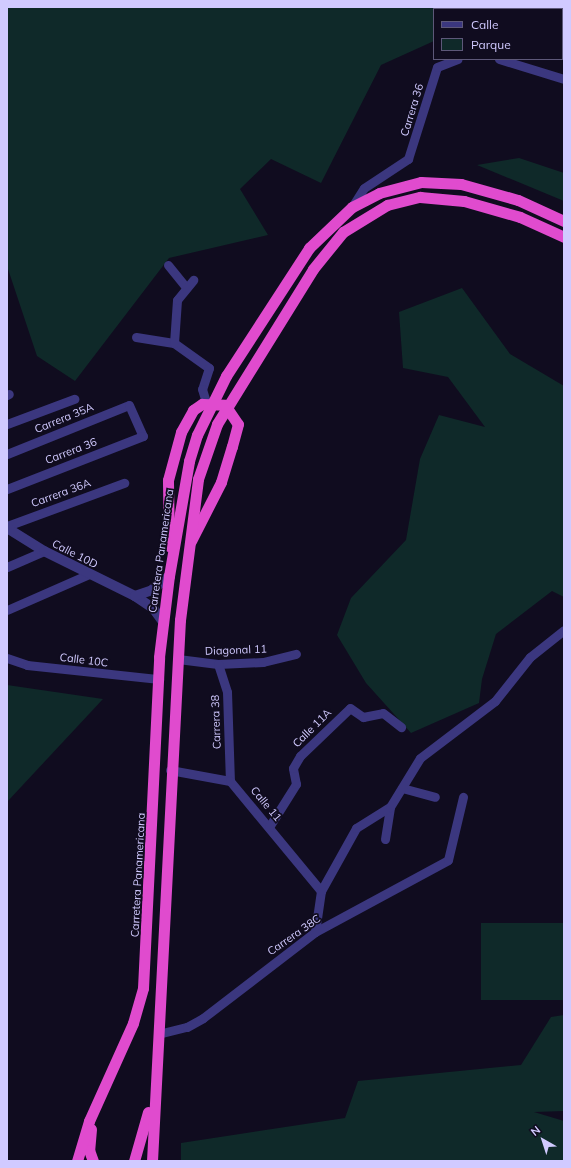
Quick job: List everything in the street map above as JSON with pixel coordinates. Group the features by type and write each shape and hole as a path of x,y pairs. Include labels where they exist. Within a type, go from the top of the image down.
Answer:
{"highway":[{"name":"Carretera Panamericana","path":"77,1161 99,1102 133,1023 145,979 159,679 169,571 189,461 209,410 226,376 309,248 352,207 394,187 441,182 488,190 564,221"},
{"path":"152,1161 170,770 178,659 188,546 198,478 217,424 313,269 343,232 400,200 445,198 520,218 564,237"},
{"path":"169,571 168,480 181,432 193,410 202,404 219,403 233,413 238,424 232,448 209,508 188,546"},
{"path":"134,1161 156,1076"},
{"path":"93,1161 89,1140 99,1102"}],"street":[{"name":"Carrera 36","path":"352,207 364,188 408,159 437,67 455,60"},
{"path":"502,60 564,79"},
{"path":"168,265 185,286"},
{"path":"174,343 175,310 185,286 193,280"},
{"path":"136,337 174,343 209,368 202,390 209,410"},
{"path":"7,424 74,399"},
{"name":"Carrera 36","path":"7,489 143,436 129,406"},
{"name":"Carrera 35A","path":"7,454 129,406"},
{"name":"Carrera 36A","path":"7,527 124,483"},
{"name":"Calle 10D","path":"7,527 44,551 135,596 152,608 164,623"},
{"path":"7,567 44,551"},
{"path":"135,596 152,590 169,571"},
{"path":"7,610 89,574"},
{"path":"385,839 390,807 420,758 495,701 530,657 564,630"},
{"name":"Diagonal 11","path":"178,659 218,664 263,662 296,654"},
{"name":"Calle 10C","path":"7,658 27,665 159,679"},
{"name":"Carrera 38","path":"218,664 227,692 230,781"},
{"name":"Calle 11A","path":"269,827 296,784 293,768 300,756 350,708 363,717 383,714 401,727"},
{"path":"170,770 230,781"},
{"name":"Calle 11","path":"230,781 321,891"},
{"path":"402,788 435,797"},
{"name":"Carrera 38C","path":"158,1034 187,1027 203,1018 315,932 448,860 463,797"},
{"path":"315,932 321,891 356,828 390,807"}],"green space":[{"path":"7,7 500,7 433,8 433,41 381,65 321,183 271,159 240,189 268,235 169,258 75,381 37,356 7,266"},
{"path":"519,158 564,173 564,201 477,165"},
{"path":"462,288 510,354 564,386 564,597 552,591 496,634 482,679 479,703 411,733 366,683 337,635 351,598 406,540 420,459 439,415 485,427 448,377 403,368 399,312"},
{"path":"7,685 103,699 7,802"},
{"path":"481,923 564,923 564,1000 481,1000"},
{"path":"564,1015 564,1111 534,1112 564,1121 564,1161 181,1161 181,1143 345,1118 358,1081 521,1065 551,1017"}]}
